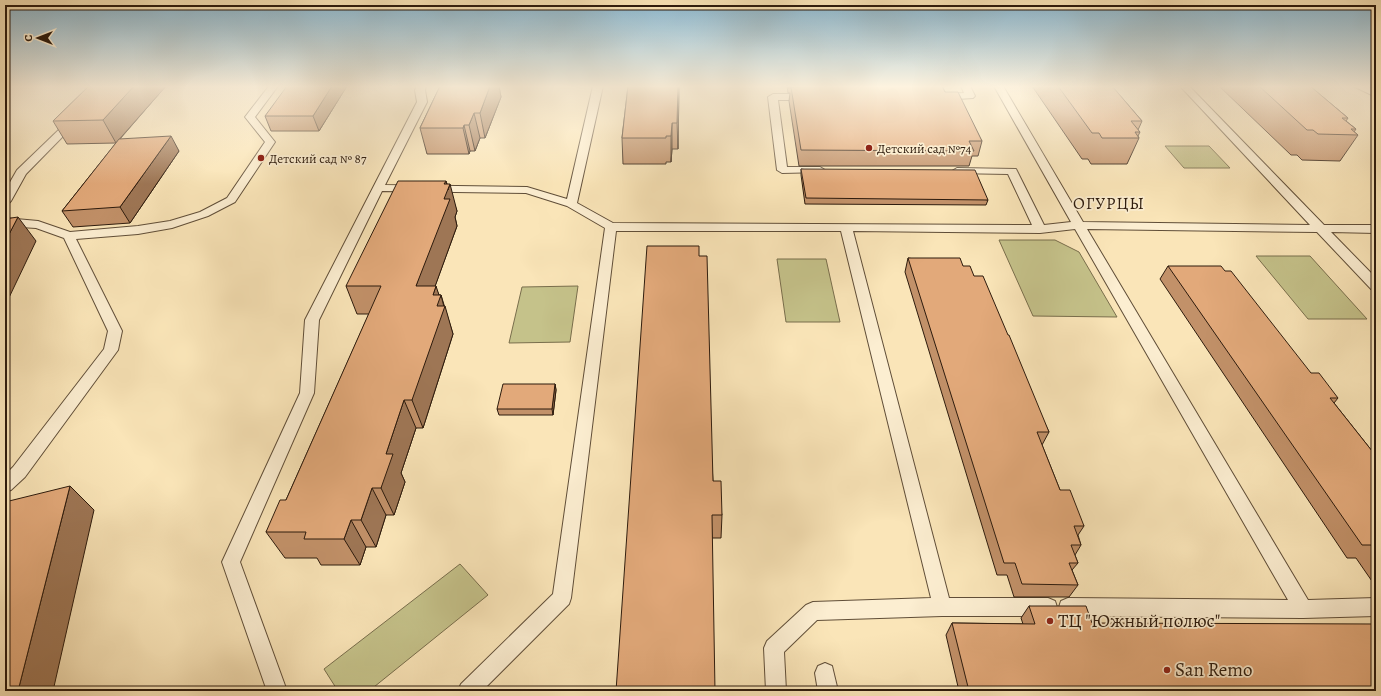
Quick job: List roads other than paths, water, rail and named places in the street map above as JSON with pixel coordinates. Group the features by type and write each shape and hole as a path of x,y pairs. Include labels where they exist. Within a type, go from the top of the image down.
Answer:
{"lane":[{"path":"7,196 21,172 75,118"},
{"path":"5,222 38,225 69,236 138,230 172,224 204,214 231,200 270,142 251,118"},
{"path":"277,691 231,562 307,393 312,320 414,118"},
{"path":"571,204 591,118"},
{"path":"776,118 782,170 830,170"},
{"path":"1017,118 1303,609"},
{"path":"1216,118 1376,286"},
{"path":"949,170 1012,171 1040,229"},
{"path":"378,188 527,190 571,204 611,227 1040,229 1079,225 1376,229"},
{"path":"468,691 562,598 611,227"},
{"path":"846,227 942,607"},
{"path":"5,484 19,472 111,350 115,331 69,236"},
{"path":"776,691 774,648 814,611 942,607 1303,609 1376,607"}],"place":[{"name":"Детский сад №74","path":"869,148"},
{"name":"Детский сад № 87","path":"261,158"},
{"name":"ТЦ \"Южный полюс\"","path":"1050,621"},
{"name":"San Remo","path":"1167,670"}],"district":[{"name":"ОГУРЦЫ","path":"1109,203"}]}
